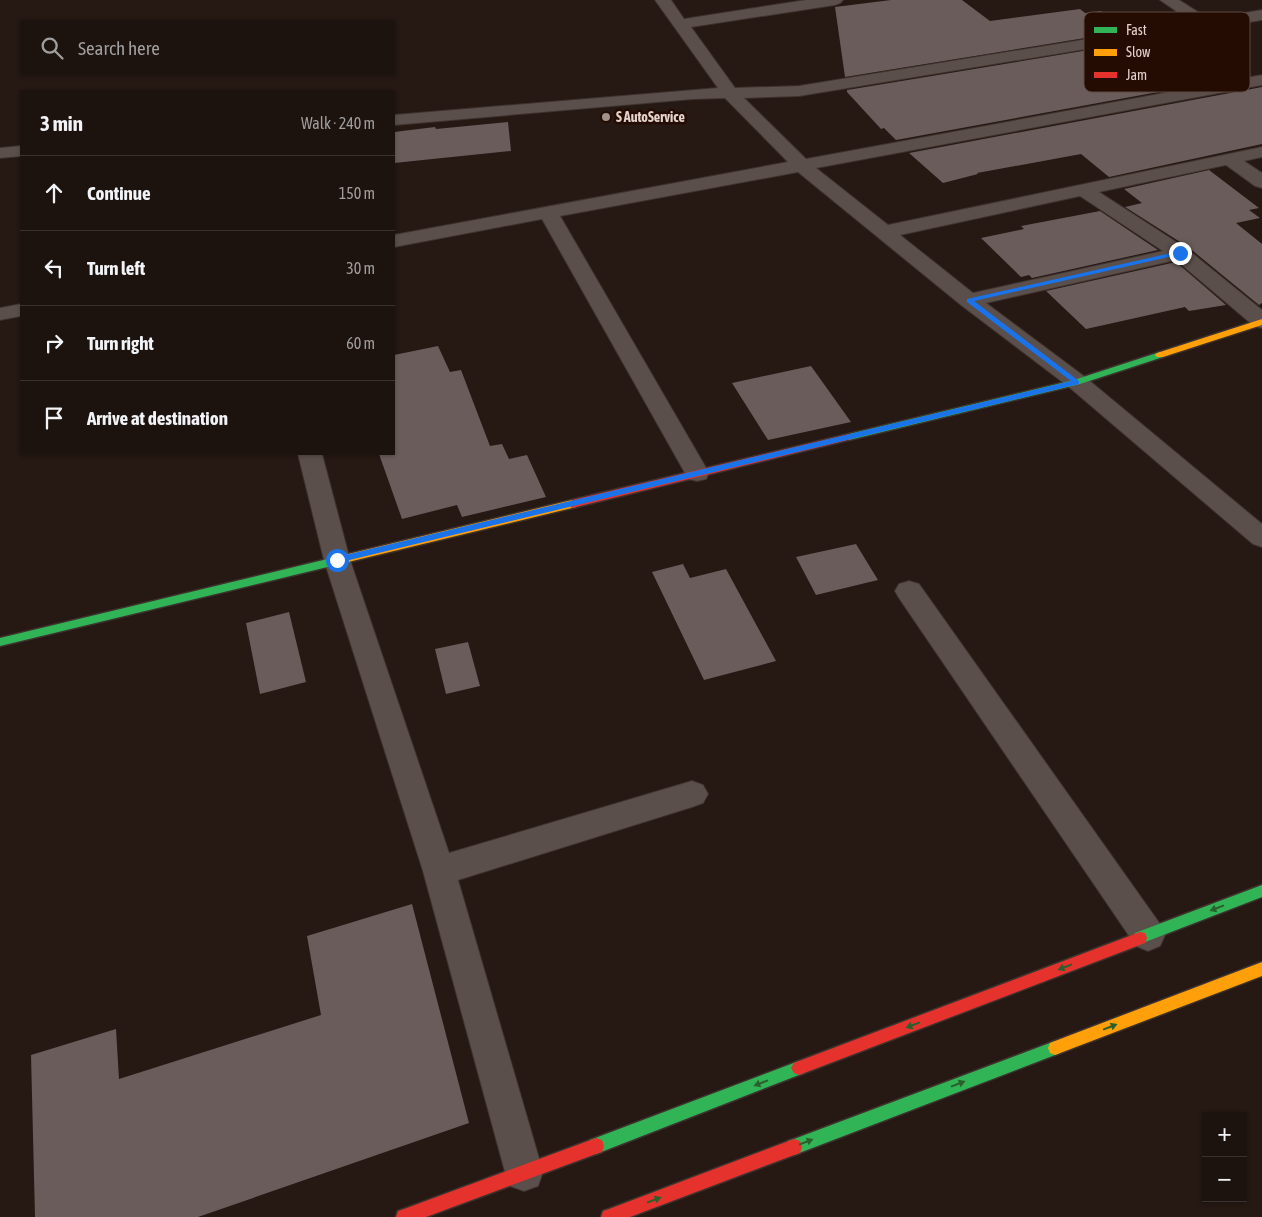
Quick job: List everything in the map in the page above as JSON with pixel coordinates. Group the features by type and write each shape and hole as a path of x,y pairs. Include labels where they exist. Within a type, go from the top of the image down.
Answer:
{"street":[{"path":"663,0 729,92 802,166 969,300 1077,382 1262,538"},
{"path":"1168,0 1187,12"},
{"path":"680,24 827,1"},
{"path":"395,120 729,92 799,91 1084,44"},
{"path":"395,242 1198,92"},
{"path":"0,153 20,151"},
{"path":"885,232 1262,152"},
{"path":"1229,159 1262,182"},
{"path":"1084,190 1180,253 1262,322"},
{"path":"548,213 697,474"},
{"path":"969,300 1180,253"},
{"path":"0,314 20,310"},
{"path":"0,642 1077,382 1262,322"},
{"path":"310,455 337,560 439,871 524,1172"},
{"path":"908,591 1148,935"},
{"path":"439,871 692,794"},
{"path":"404,1217 1262,891"},
{"path":"609,1217 1262,969"}],"building":[{"path":"891,0 962,0 990,21 1080,9 1084,12 1084,38 845,77 835,7"},
{"path":"1084,51 1084,92 1158,92 896,140 884,128 881,129 847,90"},
{"path":"1262,87 1262,144 1109,177 1081,154 977,173 943,183 909,153 1235,92 1250,92 1250,89"},
{"path":"508,122 511,151 395,163 395,132 435,127 436,129"},
{"path":"1209,170 1259,208 1249,210 1260,218 1236,223 1262,244 1262,303 1259,305 1188,247 1125,207 1142,203 1124,189"},
{"path":"1100,211 1158,250 1032,278 1029,275 1021,277 981,238 1024,229 1021,226"},
{"path":"1176,262 1226,305 1189,311 1185,307 1086,329 1046,291"},
{"path":"438,346 450,372 461,370 490,446 502,444 509,459 527,455 546,497 462,517 457,505 402,519 379,455 395,455 395,355"},
{"path":"811,366 851,422 768,440 732,383"},
{"path":"856,544 878,580 816,595 796,557"},
{"path":"683,564 690,578 726,569 776,661 704,680 652,572"},
{"path":"289,612 306,682 260,694 246,623"},
{"path":"468,642 480,686 446,694 435,649"},
{"path":"412,904 469,1123 198,1217 35,1217 31,1055 116,1029 119,1079 321,1015 307,936"}],"traffic: fast":[{"path":"849,437 1077,382 1160,355"},
{"path":"0,642 340,560"},
{"path":"1140,938 1262,891"},
{"path":"794,1147 1055,1048"},
{"path":"596,1146 799,1068"}],"traffic: slow":[{"path":"1160,355 1262,322"},
{"path":"340,560 572,504"},
{"path":"1055,1048 1262,969"}],"traffic: jam":[{"path":"572,504 849,437"},
{"path":"799,1068 1140,938"},
{"path":"404,1217 596,1146"},
{"path":"609,1217 794,1147"}],"place":[{"name":"S AutoService","path":"606,117"}],"route":[{"path":"337,560 1077,382 969,300 1180,253"}]}
